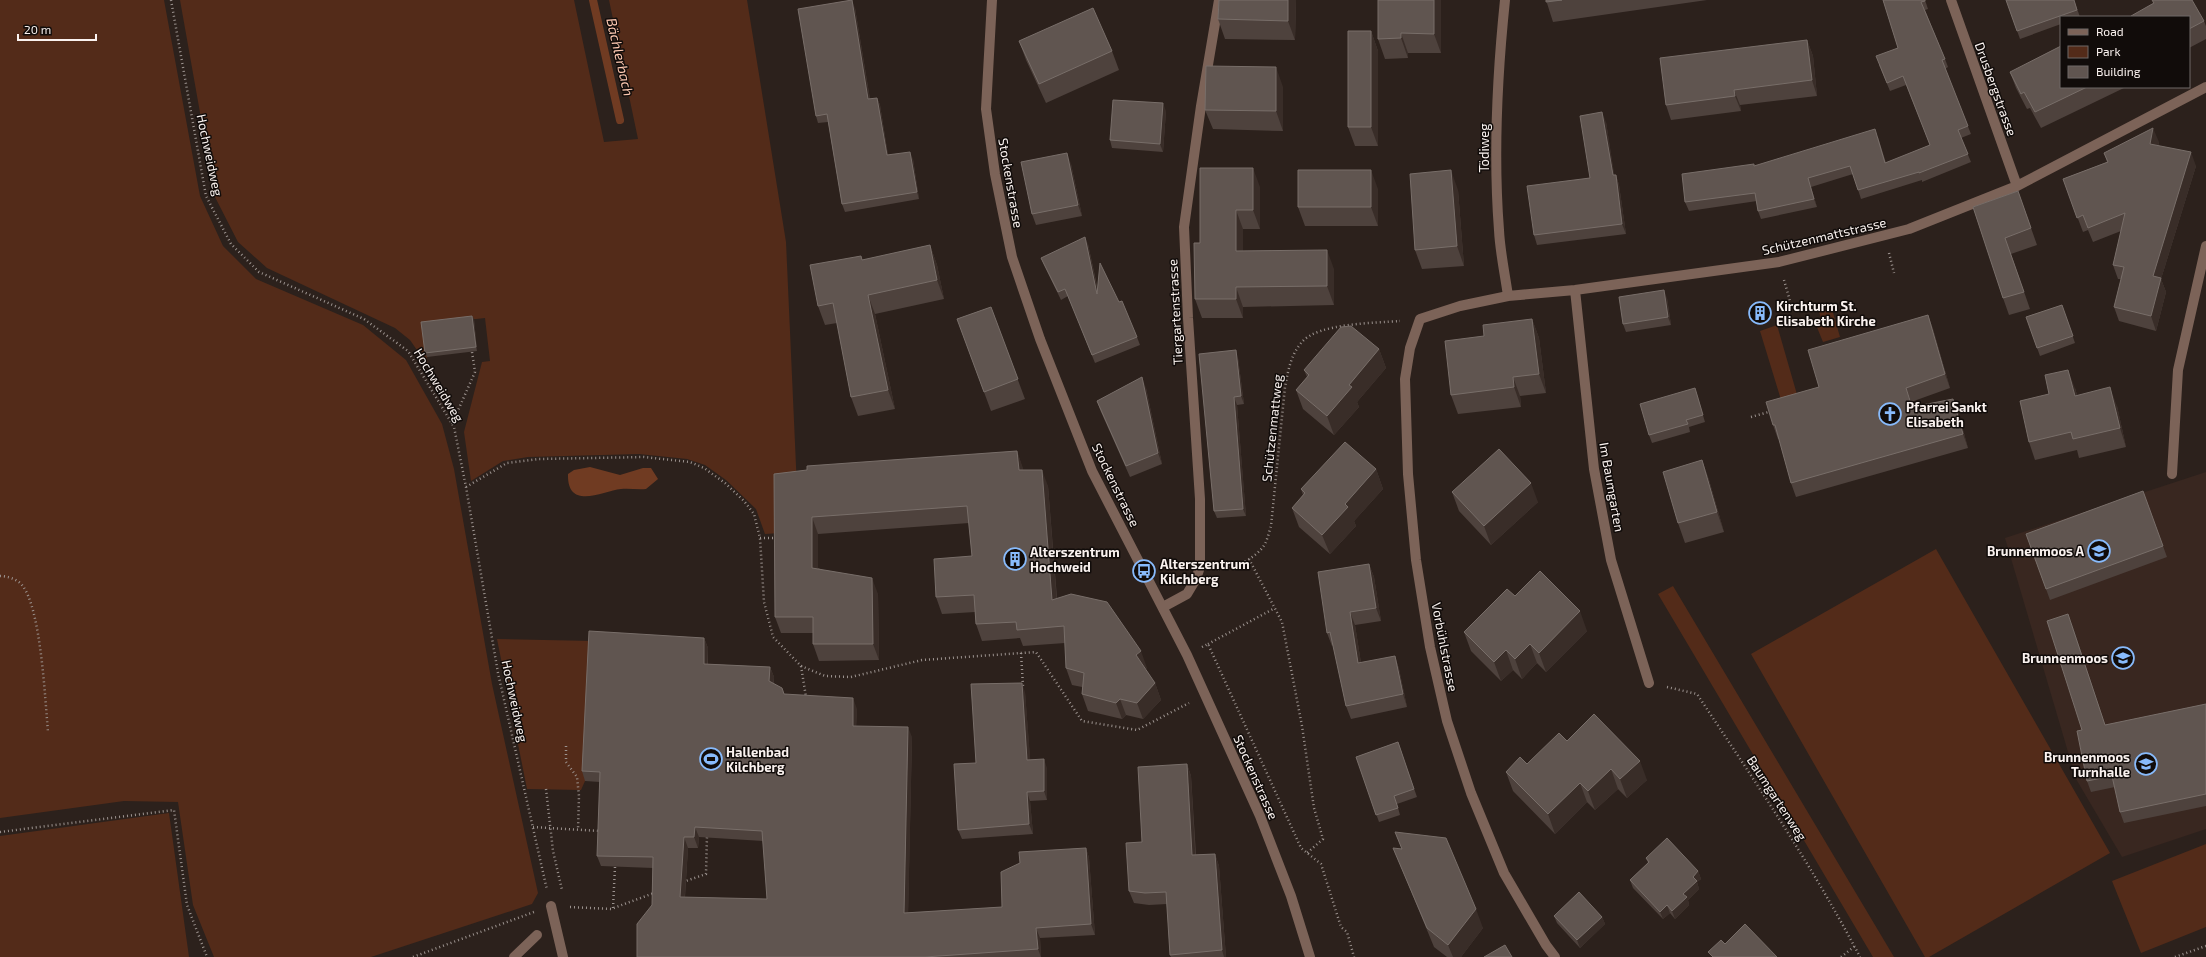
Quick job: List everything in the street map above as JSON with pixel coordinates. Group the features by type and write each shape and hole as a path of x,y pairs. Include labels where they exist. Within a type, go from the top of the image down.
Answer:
{"street":[{"name":"Stockenstrasse","path":"992,0 986,109 994,174 1012,257 1040,339 1092,471 1187,655 1260,816 1291,896 1310,957"},
{"name":"Tiergartenstrasse","path":"1163,607 1187,594 1196,579 1200,567 1200,499 1188,318 1184,227 1201,106 1219,0"},
{"name":"Tödiweg","path":"1505,0 1498,73 1496,160 1499,231 1508,296"},
{"name":"Drusbergstrasse","path":"1951,0 2017,186"},
{"name":"Schützenmattstrasse","path":"1420,319 1460,306 1508,296 1575,290 1779,262 1826,252 1909,229 2017,186 2206,87"},
{"path":"2172,474 2178,370 2206,246"},
{"name":"Im Baumgarten","path":"1575,290 1594,469 1611,560 1649,684"},
{"name":"Vorbühlstrasse","path":"1420,319 1410,348 1405,379 1408,474 1416,560 1430,647 1447,721 1471,793 1504,873 1546,945 1555,957"},
{"path":"551,906 563,957"},
{"path":"514,957 537,936"}],"path":[{"name":"Hochweidweg","path":"171,0 206,196 231,244 259,272 364,319 408,351 452,424 466,488 498,674 551,906"},
{"name":"Schützenmattweg","path":"1200,567 1219,569 1233,566 1250,559 1264,547 1271,526 1285,387 1289,364 1303,341 1329,328 1420,319"},
{"path":"452,424 475,372 472,352"},
{"path":"1752,417 1774,410"},
{"path":"466,488 507,463 540,459 644,457 690,462 704,468 744,500 754,514 760,538 764,602 773,636 801,666 825,676 851,676 922,660 1036,652 1082,721 1137,730 1194,700"},
{"path":"760,538 780,538"},
{"path":"1250,559 1282,622 1302,726 1314,808 1323,839 1307,853"},
{"path":"0,576 8,576 22,584 36,617 48,732"},
{"path":"1187,655 1275,608"},
{"path":"1208,644 1301,848 1321,864 1341,927 1347,932 1354,957"},
{"path":"1020,653 1023,692"},
{"path":"801,666 806,699"},
{"name":"Baumgartenweg","path":"1649,684 1697,694 1768,801 1837,913 1860,957"},
{"path":"566,746 566,762 577,777 579,796 578,830"},
{"path":"546,790 550,827 562,893 551,906"},
{"path":"0,832 174,810 187,905 207,957"},
{"path":"533,827 607,832"},
{"path":"677,884 706,874 708,829"},
{"path":"613,908 615,867"},
{"path":"413,957 551,906 613,908 656,892"},
{"path":"1841,957 1855,946"},
{"path":"2175,957 2206,946"}],"shaded area":[{"path":"590,467 620,475 643,468 651,468 658,479 646,489 621,489 596,495 580,496 573,492 569,485 568,474 574,470"},
{"name":"Brunnenmoos","path":"2206,472 2206,829 2122,857 2076,779 2005,538"}],"green space":[{"path":"0,0 164,0 200,196 223,246 256,279 363,325 406,360 442,424 454,469 492,684 538,893 532,904 371,957 214,957 193,905 178,802 124,801 0,818"},
{"path":"180,0 574,0 604,142 638,139 609,0 747,0 786,242 797,488 780,533 765,534 756,509 726,480 705,465 687,459 639,454 528,457 503,461 471,481 464,432 482,362 490,361 485,318 423,325 428,366 410,340 395,328 267,268 238,242 215,197"},
{"path":"1832,309 1840,337 1823,342 1814,320 1821,318 1819,312"},
{"path":"1777,325 1798,398 1782,403 1760,331"},
{"path":"1936,549 2110,853 1929,957 1925,957 1751,654"},
{"path":"1673,586 1894,957 1873,957 1658,594"},
{"path":"497,639 593,641 585,781 581,790 527,789"},
{"path":"169,813 189,957 0,957 0,836"},
{"path":"2206,844 2206,927 2141,953 2112,881"}],"building":[{"path":"852,0 868,99 877,98 887,155 910,152 917,192 842,204 827,114 816,116 798,9"},
{"path":"1219,0 1288,0 1288,21 1218,19"},
{"path":"1378,0 1434,0 1434,34 1401,33 1401,38 1378,39"},
{"path":"1546,0 1562,0 1546,2"},
{"path":"1883,0 1925,0 1921,2 1945,59 1942,60 1968,126 1958,130 1968,154 1919,173 1858,190 1850,166 1808,178 1814,199 1758,211 1755,193 1685,202 1682,174 1754,164 1754,166 1875,129 1885,163 1930,145 1903,76 1887,83 1876,56 1898,48"},
{"path":"2006,0 2074,0 2077,10 2017,31"},
{"path":"2152,0 2192,0 2204,21 2190,28 2190,16 2131,16 2154,3"},
{"path":"1093,8 1112,51 1039,84 1019,41"},
{"path":"1348,31 1371,31 1371,127 1348,127"},
{"path":"1807,40 1812,80 1734,90 1735,96 1666,105 1660,58"},
{"path":"2060,47 2060,88 2085,88 2035,112 2024,92 2021,94 2010,72"},
{"path":"1206,66 1276,67 1276,111 1205,110"},
{"path":"1113,100 1163,103 1160,144 1110,140"},
{"path":"1602,112 1613,175 1616,175 1622,224 1534,235 1527,186 1590,178 1580,116"},
{"path":"2153,128 2150,144 2191,152 2153,276 2161,278 2151,316 2114,307 2124,267 2113,265 2125,213 2088,228 2083,215 2077,218 2063,179 2108,162 2104,153"},
{"path":"1067,153 1078,205 1032,214 1021,162"},
{"path":"1200,168 1253,168 1253,210 1236,210 1236,251 1327,250 1327,286 1236,287 1236,299 1195,299 1194,243 1200,243"},
{"path":"1298,170 1371,170 1371,207 1298,207"},
{"path":"1451,170 1457,246 1415,250 1410,174"},
{"path":"2018,191 2031,228 2005,238 2024,292 2003,298 1973,207"},
{"path":"1085,237 1097,294 1100,263 1119,302 1122,301 1137,337 1092,355 1065,289 1058,292 1041,258"},
{"path":"930,245 937,280 868,295 888,390 851,397 833,303 818,306 810,265 861,256 862,260"},
{"path":"1664,290 1668,317 1623,324 1619,297"},
{"path":"2062,305 2073,336 2037,348 2026,317"},
{"path":"991,307 1018,379 984,392 957,319"},
{"name":"Pfarrei Sankt Elisabeth","path":"1928,315 1945,374 1906,388 1912,407 1953,399 1963,434 1791,483 1775,425 1773,425 1766,402 1819,387 1808,350"},
{"path":"472,316 476,347 425,353 421,322"},
{"path":"1532,319 1539,374 1513,377 1514,387 1451,395 1445,341 1484,336 1483,325"},
{"path":"1351,326 1379,349 1349,385 1352,387 1327,416 1296,390 1309,375 1304,370 1341,327"},
{"path":"1236,350 1241,396 1234,397 1243,509 1214,511 1199,354"},
{"path":"2068,370 2075,396 2110,387 2120,428 2073,439 2071,432 2029,442 2020,401 2049,394 2045,375"},
{"path":"1142,377 1158,453 1126,466 1097,401"},
{"path":"1695,388 1703,415 1686,420 1688,424 1649,435 1640,404"},
{"path":"1345,442 1376,469 1345,504 1348,507 1322,535 1292,508 1305,493 1301,489"},
{"path":"1499,449 1531,483 1484,526 1452,492"},
{"path":"1017,451 1019,470 1042,470 1052,600 1071,594 1107,602 1141,651 1136,655 1155,683 1137,703 1120,699 1116,703 1082,694 1084,673 1066,668 1064,626 1017,630 1016,622 976,624 974,595 936,597 934,559 972,556 967,506 812,517 812,568 872,578 873,644 813,644 813,617 775,617 774,474 807,470 807,466"},
{"path":"1702,460 1717,512 1678,523 1663,472"},
{"name":"Brunnenmoos A","path":"2143,491 2163,546 2046,589 2026,534"},
{"path":"1369,564 1376,608 1350,612 1358,663 1395,656 1403,694 1346,706 1330,632 1327,633 1318,572"},
{"path":"1540,571 1580,611 1539,653 1530,644 1515,659 1506,650 1494,662 1464,632 1507,589 1515,596"},
{"name":"Brunnenmoos Turnhalle","path":"2068,614 2105,725 2206,704 2206,794 2120,812 2112,776 2087,781 2077,731 2082,730 2047,621"},
{"path":"589,631 704,638 704,664 770,667 769,681 782,688 784,694 853,698 853,726 908,727 904,913 1002,907 1001,872 1020,863 1019,852 1086,848 1091,924 1036,928 1038,949 925,957 637,957 637,924 652,905 653,857 597,856 600,772 582,771","holes":["695,827 762,831 767,899 680,897 684,837 694,837"]},
{"path":"1022,683 1027,760 1044,759 1044,791 1027,792 1029,824 958,830 954,764 976,763 971,684"},
{"path":"1594,714 1640,761 1620,779 1611,769 1588,791 1580,783 1548,814 1506,772 1520,757 1527,764 1559,733 1567,741"},
{"path":"1398,742 1414,789 1394,796 1398,808 1376,815 1356,757"},
{"path":"1187,764 1192,855 1215,854 1222,950 1170,955 1166,892 1145,893 1129,891 1126,843 1142,842 1138,767"},
{"path":"1395,832 1446,838 1476,909 1448,945 1427,928 1393,848 1402,849"},
{"path":"1667,838 1698,871 1693,877 1697,881 1683,894 1687,897 1672,911 1667,905 1660,912 1630,880 1649,862 1646,858"},
{"path":"1579,892 1602,917 1577,940 1554,916"},
{"path":"1745,924 1777,957 1713,957 1708,952 1721,940 1725,944"},
{"path":"1505,945 1512,957 1484,957"}],"waterway":[{"name":"Bächlerbach","path":"593,0 620,120"}],"place":[{"name":"Kirchturm St. Elisabeth Kirche","path":"1760,313"},
{"name":"Pfarrei Sankt Elisabeth","path":"1890,414"},
{"name":"Brunnenmoos A","path":"2099,551"},
{"name":"Alterszentrum Hochweid","path":"1015,559"},
{"name":"Alterszentrum Kilchberg","path":"1144,571"},
{"name":"Brunnenmoos","path":"2123,658"},
{"name":"Hallenbad Kilchberg","path":"711,759"},
{"name":"Brunnenmoos Turnhalle","path":"2146,764"}]}
